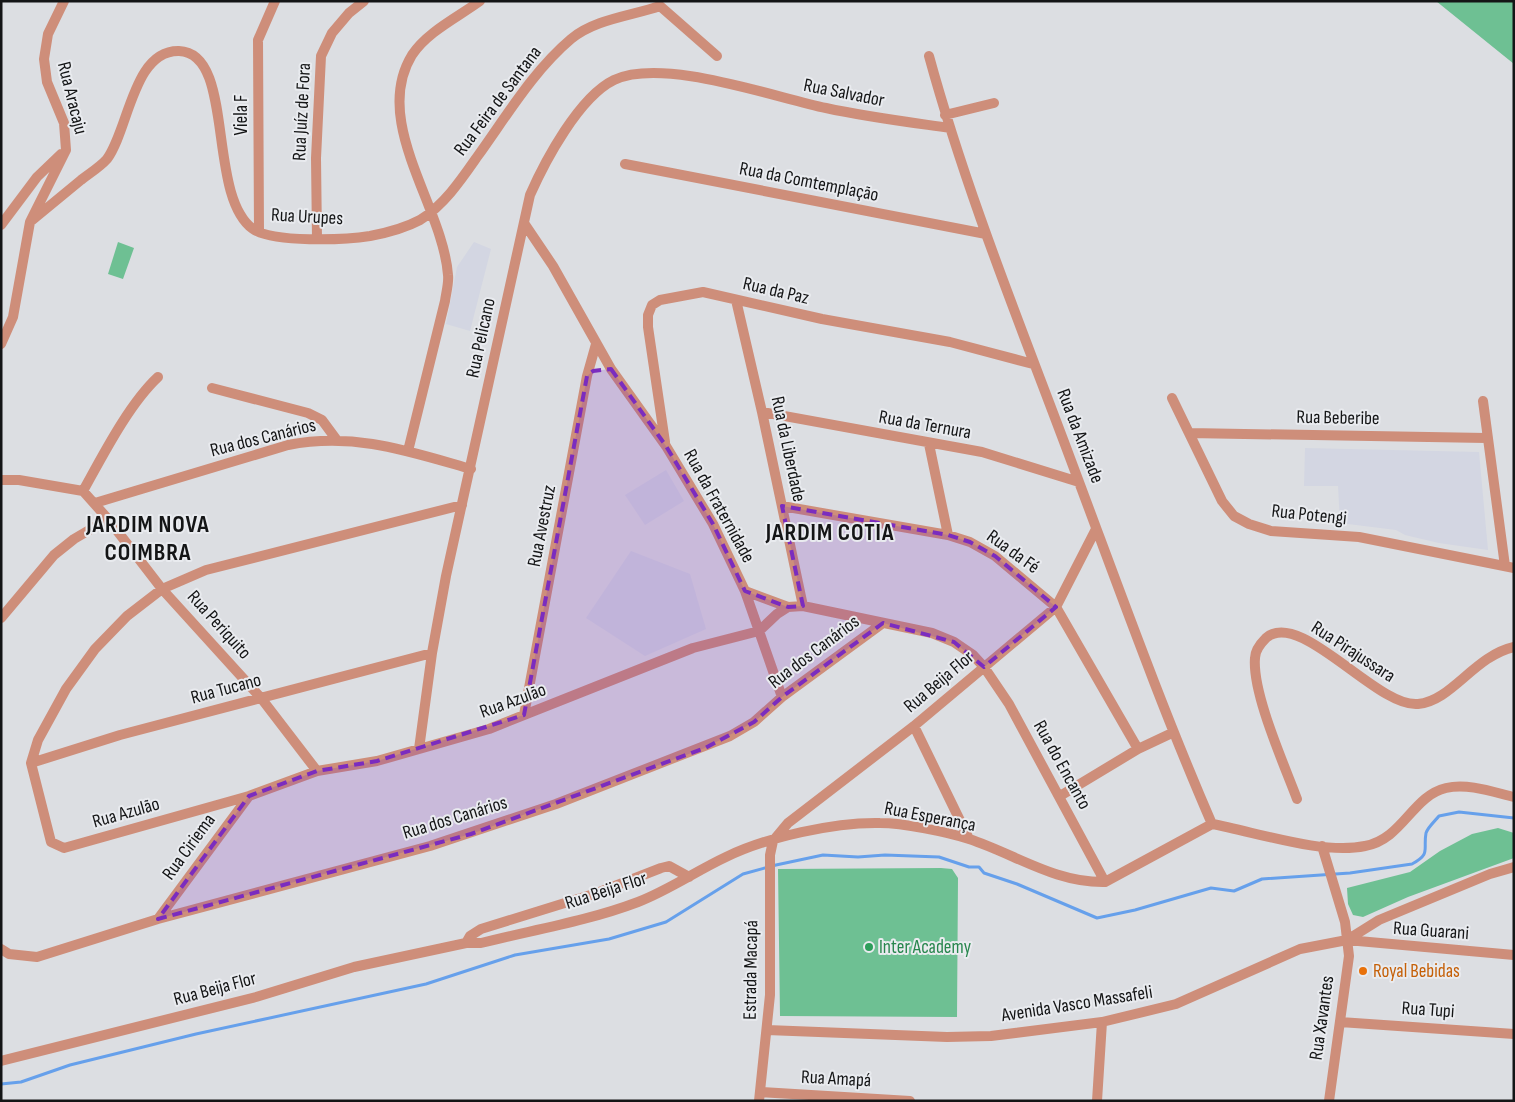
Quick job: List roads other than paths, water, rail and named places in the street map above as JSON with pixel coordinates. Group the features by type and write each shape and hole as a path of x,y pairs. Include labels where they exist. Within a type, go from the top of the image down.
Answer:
{"street":[{"name":"Rua Aracaju","path":"1,344 13,317 30,222 66,150 64,123 47,82 44,59 48,34 64,1"},
{"name":"Viela F","path":"259,232 258,40 275,1"},
{"name":"Rua Juíz de Fora","path":"317,239 316,158 322,56 332,33 349,13 364,1"},
{"path":"408,451 445,301 448,276 444,250 405,138 399,98 402,76 412,54 429,37 480,1"},
{"path":"661,4 716,56"},
{"name":"Rua Feira de Santana","path":"430,212 456,186 531,81 572,38 595,24 661,4"},
{"name":"Rua Urupes","path":"30,222 104,162 120,135 141,76 151,62 165,53 181,51 196,58 206,68 217,107 222,158 231,197 242,218 259,232 273,236 317,239 369,236 418,221 430,212"},
{"name":"Rua da Amizade","path":"929,56 945,115 1033,364 1172,732 1212,824"},
{"name":"Rua Pelicano","path":"419,749 432,653 462,505 530,196 555,145 599,90 613,81 629,75 650,74 694,77 733,84"},
{"name":"Rua Salvador","path":"733,84 862,116 950,128"},
{"path":"945,115 994,103"},
{"path":"1,225 49,164 66,150"},
{"name":"Rua da Comtemplação","path":"625,164 986,234"},
{"name":"Rua da Fraternidade","path":"524,223 553,266 611,369 666,446 713,524 745,591 788,607 803,606 932,634 954,642 973,655 984,667"},
{"name":"Rua da Paz","path":"666,446 648,327 648,315 652,305 660,300 704,292 716,294 822,319 950,342 1033,364"},
{"name":"Rua da Liberdade","path":"736,300 803,606"},
{"name":"Rua Avestruz","path":"524,715 587,376 596,344"},
{"path":"587,376 604,367 611,369"},
{"path":"1,480 20,480 83,491 115,436 146,390 158,377"},
{"path":"212,388 308,413 322,420 336,439"},
{"name":"Rua Potengi","path":"1172,398 1222,502 1234,516 1249,524 1271,531 1367,539 1509,567"},
{"path":"1483,401 1486,438 1509,567"},
{"name":"Rua da Ternura","path":"762,412 929,444 982,452 1079,482"},
{"name":"Rua Beberibe","path":"1188,434 1486,438"},
{"name":"Rua dos Canários","path":"95,503 288,445 314,440 358,441 408,451 470,469"},
{"path":"929,444 948,535"},
{"name":"Rua Periquito","path":"83,491 108,519 162,589 261,698 317,770"},
{"path":"31,762 38,740 66,689 95,649 128,616 162,589 206,570 462,505"},
{"name":"Rua da Fé","path":"782,506 948,535 970,542 995,556 1056,607 1138,749"},
{"path":"1,618 54,555 74,539 108,519"},
{"name":"Rua Beija Flor","path":"1,1061 256,997 354,967 466,943 481,943 609,912 645,899 727,856 773,840 788,823 914,726 1056,607 1096,529"},
{"path":"745,591 782,697"},
{"name":"Rua Azulão","path":"31,762 51,842 64,848 249,796 317,770 376,761 489,729 693,648 759,631 777,614 788,607"},
{"name":"Rua dos Canários","path":"1,949 9,954 37,957 158,919 438,843 556,804 730,736 754,722 782,697 883,623"},
{"name":"Rua Pirajussara","path":"1297,799 1259,694 1255,656 1263,641 1269,635 1283,632 1299,637 1323,650 1386,695 1403,703 1419,704 1439,698 1479,663 1496,652 1514,647"},
{"name":"Rua Tucano","path":"31,762 120,735 432,653"},
{"name":"Rua do Encanto","path":"984,667 1009,704 1105,882"},
{"path":"914,726 969,839"},
{"path":"1060,796 1138,749 1172,732"},
{"path":"1105,882 1212,824 1287,840 1349,848 1383,841 1397,830 1425,799 1446,788 1461,787 1514,796"},
{"name":"Rua Ciriema","path":"158,919 249,796"},
{"name":"Rua Esperança","path":"773,840 832,826 883,823 969,839 1046,871 1088,882 1105,882"},
{"name":"Estrada Macapá","path":"760,1097 770,995 770,855 773,840"},
{"name":"Rua Xavantes","path":"1322,846 1345,922 1349,956 1329,1101"},
{"path":"466,943 470,936 481,929 597,893 661,868 669,866 676,868 689,877"},
{"name":"Avenida Vasco Massafeli","path":"767,1030 947,1037 991,1036 1102,1022 1176,1004 1300,949 1347,940 1379,920 1490,874 1514,867"},
{"name":"Rua Guarani","path":"1347,940 1514,955"},
{"path":"1097,1101 1102,1022"},
{"name":"Rua Tupi","path":"1340,1022 1514,1034"},
{"name":"Rua Amapá","path":"760,1097 910,1101"}],"waterway":[{"path":"1,1084 21,1082 70,1065 196,1034 426,984 515,955 609,939 666,922 743,874 823,855 939,857 969,867 979,867 984,873 1017,884 1097,918 1135,910 1211,888 1234,891 1262,879 1350,873 1412,864 1424,854 1426,833 1439,816 1459,812 1514,818"}],"place":[{"name":"Inter Academy","path":"869,947"},
{"name":"Royal Bebidas","path":"1363,971"}],"district":[{"name":"JARDIM COTIA","path":"830,532"},
{"name":"JARDIM NOVA COIMBRA","path":"148,538"}]}
